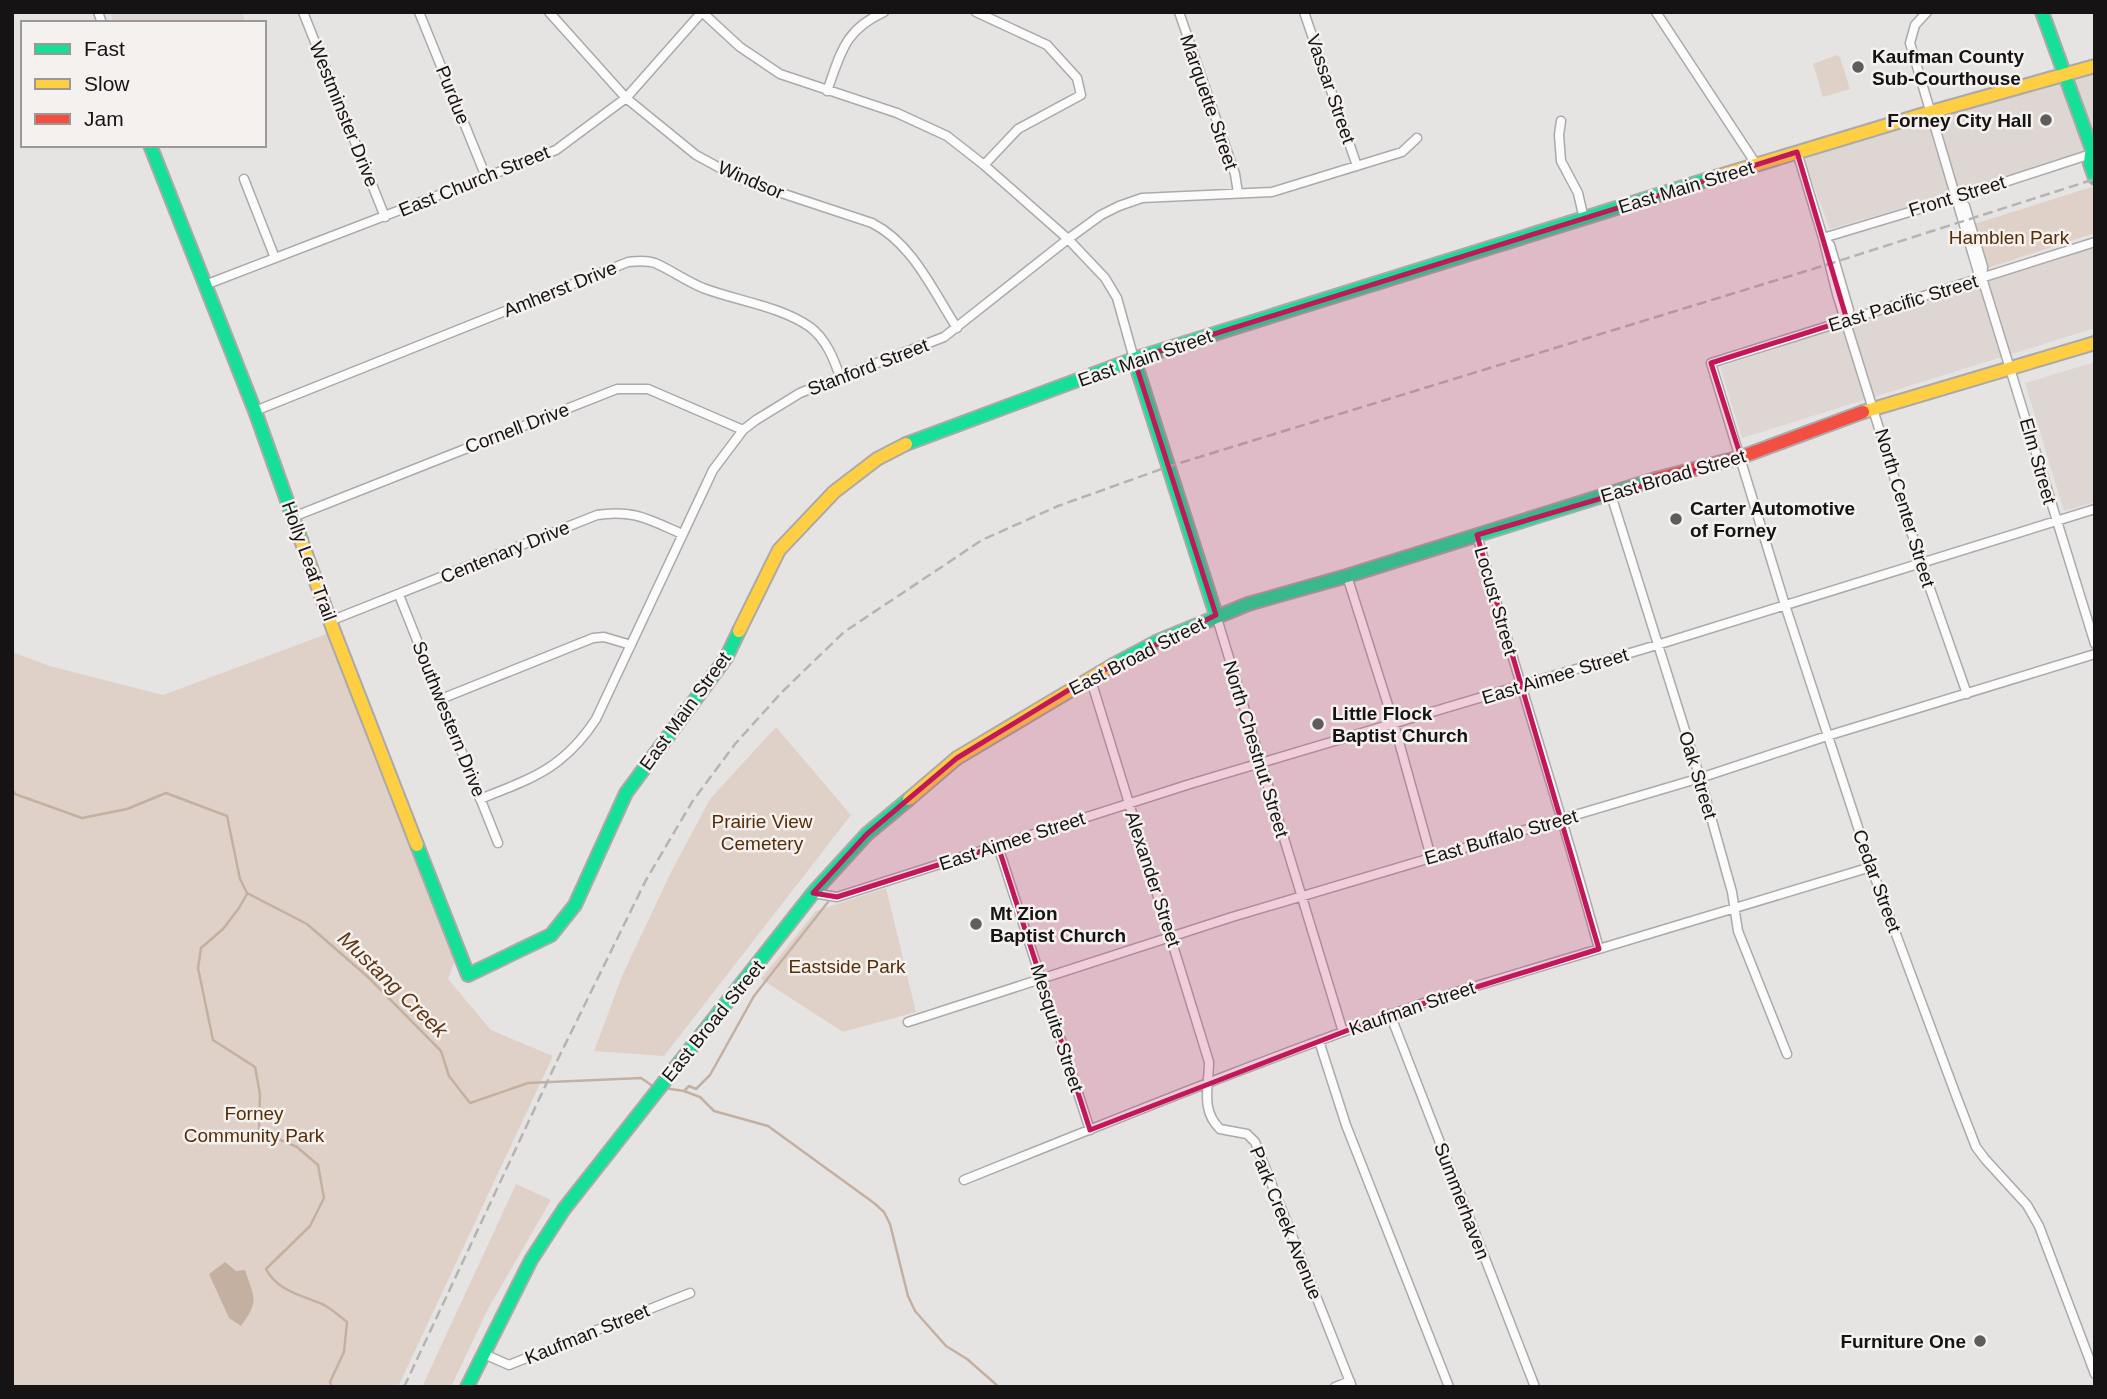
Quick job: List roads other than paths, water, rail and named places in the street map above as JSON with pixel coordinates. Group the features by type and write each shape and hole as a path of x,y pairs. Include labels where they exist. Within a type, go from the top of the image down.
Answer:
{"street":[{"name":"Westminster Drive","path":"303,12 385,217"},
{"name":"Purdue","path":"419,12 486,177"},
{"name":"Windsor","path":"549,12 626,98 696,155 775,192 872,223 888,231 908,252 957,328"},
{"name":"East Church Street","path":"205,285 556,150 626,98 702,12"},
{"path":"702,12 740,47 780,74 897,113 947,136 984,165 1068,239 1105,278 1117,298 1134,359"},
{"path":"827,91 845,42 868,19 884,12"},
{"path":"976,12 1047,45 1077,78 1081,95 1018,129 984,165"},
{"name":"Marquette Street","path":"1179,12 1235,174 1238,193"},
{"name":"Vassar Street","path":"1304,12 1357,166"},
{"path":"1656,12 1756,164"},
{"name":"Elm Street","path":"1927,12 1915,25 1910,43 1970,247 2011,369 2055,521 2095,644"},
{"path":"2042,12 2094,155 2090,164 2095,178"},
{"name":"East Main Street","path":"468,975 551,935 575,905 626,793 726,658 779,551 834,492 877,459 906,444 1134,359 1756,164 2095,66"},
{"path":"1561,121 1561,161 1578,193 1584,219"},
{"name":"Stanford Street","path":"480,799 551,769 585,736 596,719 713,470 743,430 800,393 926,346 957,328 1101,215 1142,198 1272,192 1402,152 1417,138"},
{"name":"Holly Leaf Trail","path":"151,147 255,411 330,621 468,975"},
{"name":"North Center Street","path":"1797,152 1849,310 1847,320 1921,563 1967,694"},
{"name":"Front Street","path":"1823,237 2094,155"},
{"path":"244,179 275,258"},
{"name":"East Pacific Street","path":"1711,363 2095,242"},
{"name":"Amherst Drive","path":"255,411 628,262 641,260 653,263 699,286 795,318 812,329 823,341 841,377"},
{"name":"East Broad Street","path":"467,1387 531,1260 564,1209 813,893 867,834 957,758 1090,677 1156,642 1216,615 1611,495 1662,477 1741,457 1874,408 2095,343"},
{"name":"North Chestnut Street","path":"1134,359 1170,466 1343,1032"},
{"name":"Cedar Street","path":"1711,363 1785,605 1871,867 1976,1147 2027,1205 2039,1226 2095,1374"},
{"name":"Cornell Drive","path":"293,517 617,389 648,390 743,430"},
{"name":"Oak Street","path":"1611,495 1700,778 1735,908 1738,931 1787,1054"},
{"name":"East Aimee Street","path":"813,893 837,897 1129,804 1657,645 2095,509"},
{"name":"Centenary Drive","path":"330,621 597,515 618,512 642,517 682,534"},
{"name":"Locust Street","path":"1477,535 1600,949"},
{"path":"1348,576 1394,724 1431,857"},
{"name":"Southwestern Drive","path":"399,595 498,843"},
{"path":"441,699 593,638 604,636 631,645"},
{"name":"East Buffalo Street","path":"908,1022 1171,936 1700,778 2095,654"},
{"name":"Alexander Street","path":"1090,677 1209,1062 1209,1083"},
{"name":"Mesquite Street","path":"998,846 1090,1130"},
{"name":"Kaufman Street","path":"964,1180 1390,1014 1871,867"},
{"name":"Summerhaven","path":"1390,1014 1535,1387"},
{"path":"1319,1041 1346,1125 1449,1387"},
{"name":"Park Creek Avenue","path":"1209,1083 1206,1098 1214,1124 1220,1129 1247,1134 1261,1154 1351,1384"},
{"name":"Kaufman Street","path":"484,1354 509,1365 690,1293"},
{"path":"1335,1387 1351,1384"}],"waterway":[{"name":"Mustang Creek","path":"12,789 15,794 82,818 127,809 166,793 227,816 240,879 247,893 307,924 368,977 441,1051 449,1076 470,1103 528,1083 641,1078 654,1087"},
{"path":"247,894 223,929 201,948 198,968 213,1040 255,1067 260,1094 259,1131 297,1147 318,1165 324,1198 310,1226 266,1269 283,1287 324,1305 347,1322 344,1352 330,1382 332,1387"},
{"path":"684,1091 689,1086 696,1089 710,1075 754,996 828,902"},
{"name":"Mustang Creek","path":"664,1088 700,1097 714,1111 768,1126 874,1203 884,1212 890,1224 908,1296 915,1311 946,1346 967,1359 999,1387"}],"railway":[{"path":"404,1387 557,1061 646,880 692,802 735,744 782,692 844,632 982,540 1058,506 1170,466 1829,264 2095,179"}],"place":[{"name":"Kaufman County Sub-Courthouse","path":"1858,67"},
{"name":"Forney City Hall","path":"2046,120"},
{"name":"Carter Automotive of Forney","path":"1676,519"},
{"name":"Little Flock Baptist Church","path":"1318,724"},
{"name":"Mt Zion Baptist Church","path":"976,924"},
{"name":"Furniture One","path":"1980,1341"}],"park label":[{"name":"Hamblen Park","path":"2009,237"},
{"name":"Prairie View Cemetery","path":"762,832"},
{"name":"Eastside Park","path":"847,966"},
{"name":"Forney Community Park","path":"254,1124"}]}
